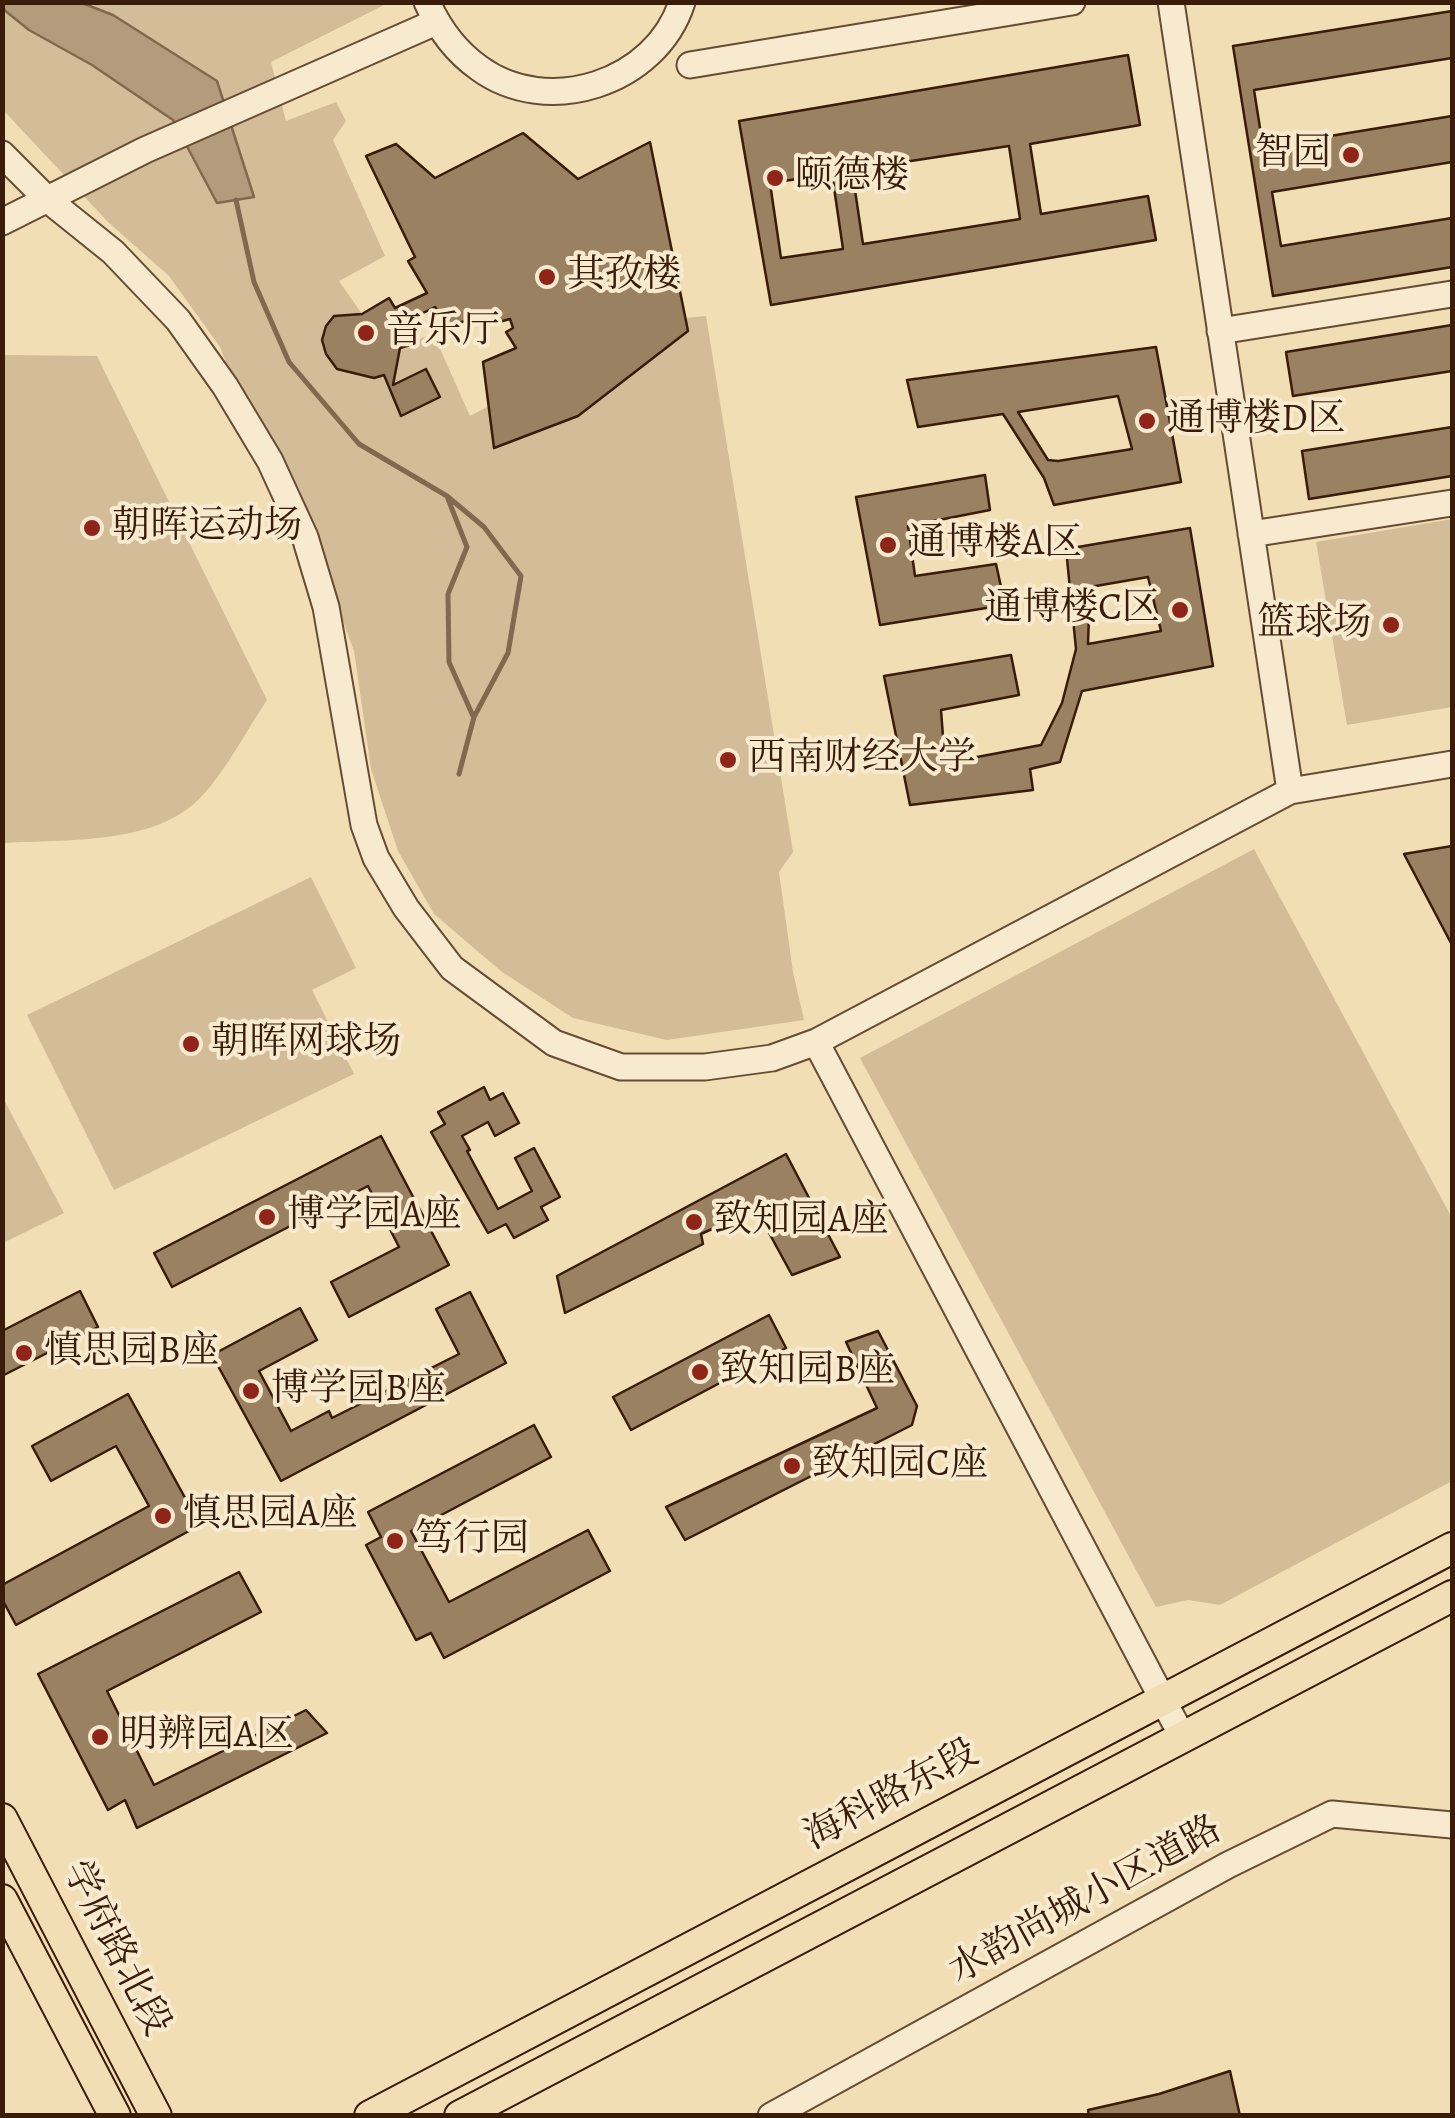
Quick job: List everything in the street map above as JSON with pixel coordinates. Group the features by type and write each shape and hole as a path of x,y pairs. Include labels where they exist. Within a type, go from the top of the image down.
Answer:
{"main road":[{"name":"海科路东段","path":"370,2116 1452,1548"},
{"path":"460,2116 1452,1596"},
{"name":"学府路北段","path":"2,1819 156,2116"},
{"name":"学府路北段","path":"2,1900 115,2116"}],"street":[{"path":"2,222 431,12 458,52 482,71 509,84 559,92 604,83 631,69 664,37 682,2"},
{"path":"690,66 1072,2"},
{"path":"1171,2 1290,791"},
{"path":"2,154 47,199 113,252 178,320 226,386 270,461 305,537 326,607 364,826 376,858 406,908 452,968 554,1043 621,1067 705,1067 772,1058 816,1042 1290,791 1452,764"},
{"path":"1220,331 1452,294"},
{"path":"1251,534 1452,503"},
{"path":"816,1042 1184,1738"},
{"name":"水韵尚城小区道路","path":"771,2116 1228,1865 1332,1814 1452,1825"}],"shaded area":[{"path":"2,3 82,3 113,15 217,81 254,197 217,203 173,120 92,65 29,30 3,9"},
{"path":"3,3 388,3 271,62 286,121 336,102 346,121 333,140 385,256 339,281 362,314 334,316 325,330 324,342 337,369 374,378 384,375 400,348 433,333 470,416 489,406 495,448 578,416 688,331 685,318 706,316 793,852 779,872 804,1020 667,1040 573,1018 502,972 434,914 398,851 371,769 354,651 300,502 249,425 220,347 169,276 109,223 3,110"},
{"name":"朝晖运动场","path":"3,355 97,356 267,700 202,796 183,812 135,832 82,840 3,840"},
{"name":"篮球场","path":"1452,519 1452,707 1347,725 1316,542"},
{"path":"1254,849 1452,1218 1452,1481 1220,1605 1188,1600 1156,1607 860,1058"},
{"name":"朝晖网球场","path":"311,877 356,968 312,990 354,1074 114,1190 27,1015"},
{"path":"2,1096 64,1213 3,1243 2,1243"}],"building":[{"name":"智园","path":"1452,11 1452,58 1254,90 1263,147 1452,116 1452,162 1272,192 1281,246 1452,218 1452,267 1273,296 1233,46"},
{"name":"颐德楼","path":"1128,55 1140,125 1030,144 1041,214 1148,196 1156,240 771,305 739,121","holes":["1009,146 1020,219 863,244 852,170","832,174 843,249 781,258 770,183"]},
{"name":"其孜楼","path":"523,133 578,179 650,142 688,331 578,416 494,448 483,362 516,348 506,332 513,328 510,319 499,322 492,312 447,327 435,307 403,323 413,344 400,348 393,385 426,369 440,397 401,416 384,375 374,378 337,369 322,340 334,316 362,314 389,298 395,308 427,293 408,261 415,257 366,156 396,144 435,178"},
{"path":"1452,325 1452,371 1293,396 1286,352"},
{"name":"通博楼D区","path":"1156,347 1181,482 1054,505 1044,478 1003,414 918,427 907,380","holes":["1118,396 1132,449 1048,460 1018,412"]},
{"path":"1452,427 1452,476 1309,499 1302,451"},
{"name":"通博楼A区","path":"985,475 990,510 908,526 915,576 996,564 1005,605 880,625 856,497"},
{"path":"1190,528 1213,666 1082,691 1060,762 1030,769 1033,790 910,805 884,676 1011,655 1019,695 941,710 945,763 1041,745 1062,703 1076,649 1066,549","holes":["1148,577 1161,631 1088,644 1090,587"]},
{"path":"1452,846 1452,945 1404,854"},
{"path":"484,1087 490,1100 503,1093 519,1123 495,1136 488,1122 462,1136 498,1209 532,1191 515,1158 534,1148 560,1197 541,1207 548,1220 514,1238 506,1224 488,1233 431,1132 445,1124 438,1112"},
{"name":"博学园A座","path":"381,1136 449,1265 349,1317 331,1282 399,1247 368,1186 172,1287 154,1253"},
{"name":"致知园A座","path":"786,1154 840,1257 792,1275 756,1209 701,1234 703,1244 565,1313 557,1276"},
{"name":"慎思园B座","path":"80,1291 98,1327 2,1376 2,1331"},
{"path":"470,1292 506,1363 281,1481 212,1355 300,1308 317,1340 259,1371 291,1431 329,1411 332,1418 459,1354 436,1309"},
{"name":"致知园B座","path":"769,1315 786,1348 631,1430 613,1397"},
{"name":"致知园C座","path":"878,1331 917,1406 912,1425 685,1540 666,1507 877,1408 846,1342"},
{"name":"慎思园A座","path":"128,1394 200,1525 16,1625 2,1599 2,1585 149,1506 116,1446 51,1481 32,1446"},
{"name":"笃行园","path":"534,1425 551,1457 411,1531 449,1602 588,1530 610,1571 444,1658 431,1633 416,1640 366,1545 381,1537 368,1512"},
{"name":"明辨园A区","path":"239,1572 261,1612 107,1691 154,1785 306,1710 327,1733 137,1828 125,1800 108,1810 38,1674"},
{"path":"1230,2071 1240,2116 1089,2116 1088,2110 1159,2094"}],"waterway":[{"path":"236,200 254,282 289,362 359,444 447,496 484,527 521,576 508,653 474,717 459,774"},
{"path":"448,499 467,547 448,594 449,662 473,716"}],"place":[{"name":"智园","path":"1351,155"},
{"name":"颐德楼","path":"775,178"},
{"name":"其孜楼","path":"547,277"},
{"name":"音乐厅","path":"366,333"},
{"name":"通博楼D区","path":"1147,421"},
{"name":"朝晖运动场","path":"92,528"},
{"name":"通博楼A区","path":"888,545"},
{"name":"通博楼C区","path":"1180,610"},
{"name":"篮球场","path":"1391,625"},
{"name":"西南财经大学","path":"728,760"},
{"name":"朝晖网球场","path":"191,1044"},
{"name":"博学园A座","path":"267,1217"},
{"name":"致知园A座","path":"694,1222"},
{"name":"慎思园B座","path":"24,1353"},
{"name":"致知园B座","path":"700,1372"},
{"name":"博学园B座","path":"251,1391"},
{"name":"致知园C座","path":"792,1466"},
{"name":"慎思园A座","path":"163,1516"},
{"name":"笃行园","path":"395,1541"},
{"name":"明辨园A区","path":"100,1737"}]}
